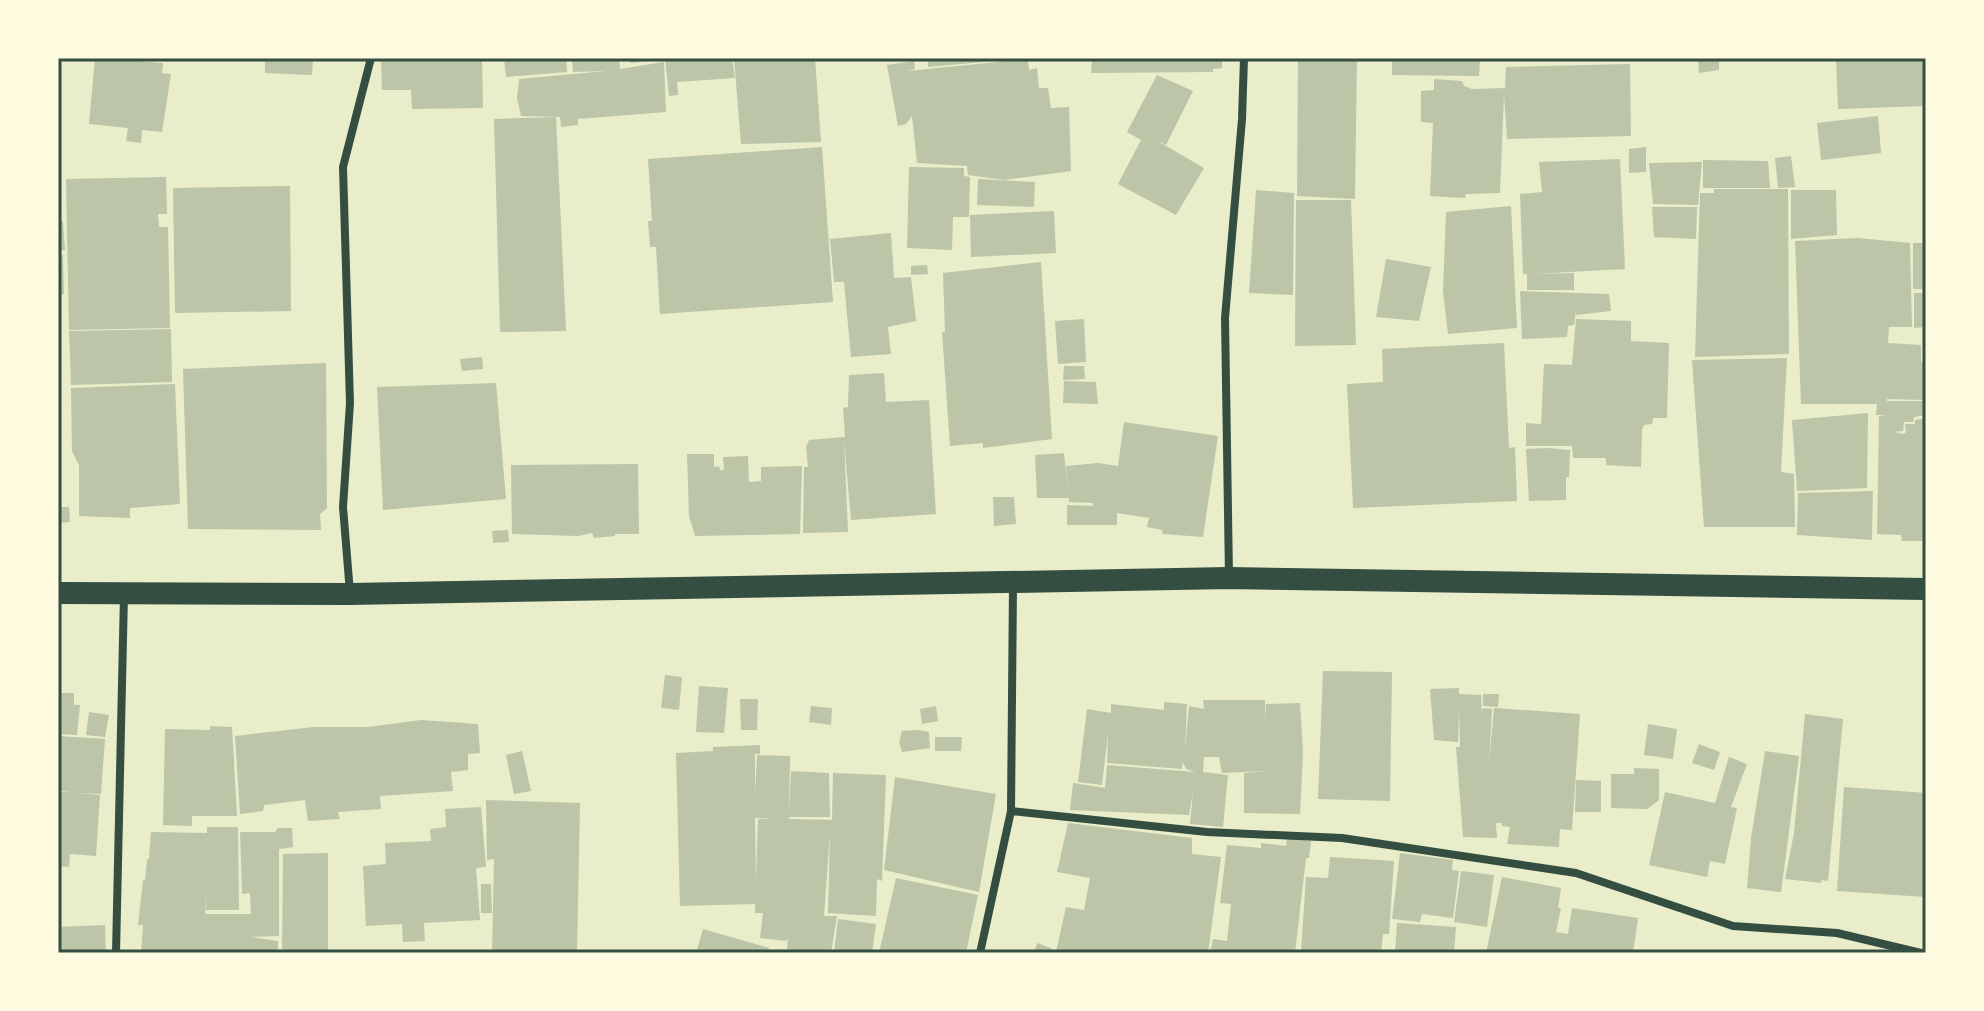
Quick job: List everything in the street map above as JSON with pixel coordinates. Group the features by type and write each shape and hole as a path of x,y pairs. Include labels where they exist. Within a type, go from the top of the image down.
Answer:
{"highway":[{"path":"58,593 350,594 1229,578 1926,589"}],"street":[{"path":"350,594 343,507 350,403 343,167 371,58"},
{"path":"1229,578 1225,318 1242,119 1244,58"},
{"path":"980,953 1011,811 1013,581"},
{"path":"116,953 124,591"},
{"path":"1011,811 1207,832 1342,838 1576,873 1733,926 1837,933 1921,953"}],"building":[{"path":"95,58 163,63 162,73 171,74 162,132 142,130 141,143 126,141 128,128 89,124"},
{"path":"265,58 313,58 312,75 265,73"},
{"path":"381,58 482,58 483,108 412,109 411,90 382,90"},
{"path":"504,58 566,58 567,72 506,77"},
{"path":"572,58 619,58 620,69 664,62 666,112 578,119 578,125 561,127 560,117 521,116 517,98 519,79 606,71 573,72"},
{"path":"630,58 657,58 657,60 630,63"},
{"path":"665,58 732,58 735,78 677,82 678,95 669,96"},
{"path":"734,58 815,58 821,142 741,144"},
{"path":"928,58 1006,58 1006,60 928,67"},
{"path":"1092,58 1222,58 1222,68 1213,69 1213,72 1091,73"},
{"path":"1298,58 1357,58 1355,199 1297,196"},
{"path":"1392,58 1480,58 1479,76 1392,75"},
{"path":"1698,58 1719,58 1719,70 1699,73"},
{"path":"1836,58 1926,58 1926,106 1838,109"},
{"path":"1028,59 1029,70 1037,68 1039,88 1048,88 1051,108 1069,107 1071,171 1004,180 968,175 967,166 917,163 912,116 906,124 898,126 887,65 914,61 915,69 907,71"},
{"path":"1630,64 1631,136 1507,139 1504,95 1500,193 1466,194 1465,198 1430,196 1433,123 1421,122 1421,91 1434,90 1434,79 1462,81 1464,86 1472,89 1505,88 1506,67"},
{"path":"1157,75 1193,91 1166,145 1154,139 1204,168 1176,215 1118,184 1141,140 1127,132"},
{"path":"1878,116 1881,153 1821,160 1817,123"},
{"path":"556,117 566,331 500,332 494,119"},
{"path":"822,147 833,302 660,314 656,247 650,247 648,221 652,221 648,159"},
{"path":"1646,147 1646,172 1629,173 1629,149"},
{"path":"1791,156 1795,187 1778,188 1775,158"},
{"path":"1620,159 1625,269 1533,274 1574,273 1574,290 1527,290 1527,274 1523,274 1520,194 1542,192 1539,162"},
{"path":"1703,160 1768,161 1770,188 1703,188"},
{"path":"1702,162 1698,205 1653,204 1649,163"},
{"path":"909,167 964,168 964,176 970,177 969,217 953,217 952,250 907,248"},
{"path":"166,177 167,214 158,214 159,227 168,227 170,328 69,330 66,179"},
{"path":"978,179 1035,182 1034,207 977,205"},
{"path":"290,186 291,311 175,313 173,188"},
{"path":"1714,189 1788,189 1789,354 1695,357 1700,193 1714,193"},
{"path":"1256,190 1294,193 1293,295 1249,293"},
{"path":"1791,190 1836,190 1837,235 1791,239"},
{"path":"1296,200 1351,200 1356,345 1295,346"},
{"path":"1511,206 1517,328 1448,334 1443,291 1446,212"},
{"path":"1652,207 1697,207 1696,239 1654,237"},
{"path":"1054,211 1056,253 971,257 970,215"},
{"path":"58,221 63,221 65,250 58,250"},
{"path":"891,233 894,278 911,277 916,321 888,327 891,354 851,357 844,282 834,282 830,239"},
{"path":"1858,238 1910,243 1912,327 1889,327 1888,343 1921,345 1921,362 1926,362 1924,400 1887,401 1926,401 1926,415 1914,417 1913,422 1904,422 1903,431 1894,432 1904,434 1905,424 1915,424 1915,420 1926,418 1926,541 1902,541 1901,535 1877,534 1879,416 1887,415 1876,415 1877,404 1801,404 1795,241"},
{"path":"1913,243 1926,243 1924,289 1913,289"},
{"path":"58,255 63,255 64,294 58,295"},
{"path":"1386,259 1431,267 1419,321 1376,317"},
{"path":"1041,262 1052,439 983,448 983,443 950,446 942,332 945,332 943,273"},
{"path":"927,265 928,274 911,275 911,266"},
{"path":"1520,291 1609,294 1611,311 1576,315 1576,310 1574,325 1568,326 1567,337 1522,339"},
{"path":"1914,293 1926,293 1926,327 1914,328"},
{"path":"1084,319 1086,362 1058,364 1055,321"},
{"path":"1576,319 1631,321 1631,341 1669,343 1667,418 1653,418 1652,424 1644,425 1641,467 1606,465 1606,458 1573,458 1572,446 1526,446 1526,423 1541,424 1544,364 1572,365"},
{"path":"171,329 172,382 71,385 69,331"},
{"path":"1504,343 1509,448 1515,447 1517,501 1353,508 1347,384 1383,382 1382,349"},
{"path":"482,357 483,369 462,371 460,359"},
{"path":"1787,358 1781,472 1794,474 1795,527 1704,527 1692,360"},
{"path":"326,363 327,508 320,514 321,530 188,529 183,369"},
{"path":"1064,366 1084,366 1085,379 1063,380"},
{"path":"884,373 886,402 929,400 936,514 851,520 844,440 848,532 803,533 804,467 808,467 806,447 809,440 845,437 843,408 848,407 849,375"},
{"path":"1064,381 1096,382 1098,404 1063,403"},
{"path":"496,383 506,499 383,510 377,387"},
{"path":"175,384 180,504 130,508 130,518 79,516 79,465 72,451 71,388"},
{"path":"1868,413 1867,488 1797,491 1792,420"},
{"path":"1124,422 1218,436 1203,537 1163,534 1162,530 1147,527 1149,518 1117,513 1117,525 1067,525 1067,505 1093,506 1093,503 1069,502 1069,498 1037,498 1035,455 1064,453 1068,490 1066,466 1098,463 1118,466"},
{"path":"1526,449 1570,450 1566,500 1529,501"},
{"path":"687,454 714,454 714,467 719,466 720,470 724,470 723,457 748,456 749,482 761,481 761,467 802,466 800,534 695,536 689,516"},
{"path":"638,464 639,534 594,538 592,533 578,536 512,534 511,465"},
{"path":"1873,491 1872,540 1797,535 1798,493"},
{"path":"993,497 1014,497 1016,524 994,526"},
{"path":"58,507 69,507 70,522 58,523"},
{"path":"508,530 509,542 493,543 492,531"},
{"path":"1323,671 1392,672 1390,801 1318,799"},
{"path":"665,675 682,677 679,710 661,708"},
{"path":"699,686 728,688 724,733 696,732"},
{"path":"1459,688 1459,694 1481,695 1482,712 1483,708 1492,709 1489,764 1494,708 1580,714 1572,830 1560,829 1559,847 1507,844 1510,827 1502,826 1502,823 1496,823 1497,838 1463,837 1456,747 1460,747 1459,709 1458,742 1434,740 1430,689"},
{"path":"58,693 74,693 74,705 80,705 77,735 58,734"},
{"path":"1483,694 1499,694 1498,707 1483,706"},
{"path":"740,699 758,699 757,730 741,730"},
{"path":"1203,700 1265,700 1265,721 1266,704 1300,703 1303,753 1300,814 1244,813 1244,773 1267,771 1222,773 1219,757 1204,757 1203,772 1228,775 1223,827 1190,824 1193,792 1189,815 1070,810 1073,783 1105,788 1107,765 1195,772 1186,769 1183,762 1182,769 1107,763 1108,733 1102,785 1078,782 1087,709 1111,713 1111,704 1164,710 1164,702 1187,704 1185,750 1189,706 1204,709"},
{"path":"811,706 832,708 831,725 809,722"},
{"path":"936,706 938,721 922,724 920,709"},
{"path":"89,712 109,715 105,737 86,735"},
{"path":"1805,714 1843,719 1828,881 1821,880 1822,883 1785,879 1794,833"},
{"path":"421,720 478,724 480,753 468,754 468,770 451,772 453,791 380,796 381,809 338,812 340,819 308,821 305,800 264,805 263,811 240,814 235,736 313,727 368,727"},
{"path":"1648,724 1677,729 1673,759 1644,755"},
{"path":"210,726 232,727 237,816 192,816 192,826 163,825 165,729 210,730"},
{"path":"902,731 929,732 930,748 902,752 899,742"},
{"path":"58,736 105,739 101,794 78,793 100,795 96,856 70,854 69,867 58,866 58,792 70,792 58,791"},
{"path":"935,737 962,737 961,751 935,751"},
{"path":"1699,744 1720,752 1714,770 1692,763"},
{"path":"760,745 760,754 755,754 755,795 757,755 790,756 789,813 791,771 829,773 830,817 789,819 832,820 833,773 886,775 882,881 877,879 876,916 828,913 830,833 824,916 837,916 831,953 777,953 777,949 787,950 788,938 786,941 760,938 763,913 755,913 755,904 680,906 676,753 713,751 713,747","holes":["755,818 773,818 758,819 756,880"]},
{"path":"522,751 531,791 514,794 506,755"},
{"path":"1765,751 1799,756 1781,892 1747,888 1751,838"},
{"path":"1729,757 1747,764 1731,807 1737,808 1725,864 1710,861 1707,877 1649,865 1665,792 1715,803"},
{"path":"1634,768 1659,769 1659,800 1647,809 1611,808 1611,774 1634,774"},
{"path":"895,777 996,794 979,892 884,870"},
{"path":"1576,780 1601,781 1601,812 1575,812"},
{"path":"1844,787 1926,793 1925,897 1837,891"},
{"path":"486,800 580,803 577,953 492,953 494,859 487,860"},
{"path":"481,807 486,867 476,868 480,920 424,923 425,941 403,942 402,924 366,926 363,866 386,864 385,843 431,841 430,829 446,827 445,809"},
{"path":"1068,823 1192,838 1192,854 1221,857 1208,953 1056,952 1066,907 1084,910 1090,878 1057,872"},
{"path":"207,827 238,827 239,910 206,910 205,886 206,930 206,914 251,914 250,893 242,894 240,832 275,832 278,828 292,828 293,847 279,849 279,936 250,937 278,941 278,953 141,953 143,925 138,925 151,832 207,833"},
{"path":"1287,838 1311,841 1309,858 1306,858 1295,953 1210,953 1213,939 1227,941 1231,904 1220,903 1227,845 1261,848 1261,843 1286,846"},
{"path":"328,853 328,953 282,953 283,854"},
{"path":"1400,853 1453,860 1452,870 1459,871 1453,918 1422,914 1420,922 1392,919"},
{"path":"1330,857 1394,861 1389,934 1383,934 1381,953 1301,952 1306,877 1328,878"},
{"path":"1461,871 1494,875 1487,927 1454,922"},
{"path":"1502,877 1561,888 1556,932 1568,934 1572,908 1638,918 1633,953 1486,953"},
{"path":"896,878 978,895 966,953 879,953"},
{"path":"481,884 491,884 492,913 481,913"},
{"path":"838,919 876,924 872,953 834,953"},
{"path":"1397,923 1456,927 1454,953 1395,953"},
{"path":"105,925 106,953 58,953 58,927"},
{"path":"703,929 769,948 768,953 696,953"},
{"path":"1037,943 1051,948 1051,953 1034,953"}]}
